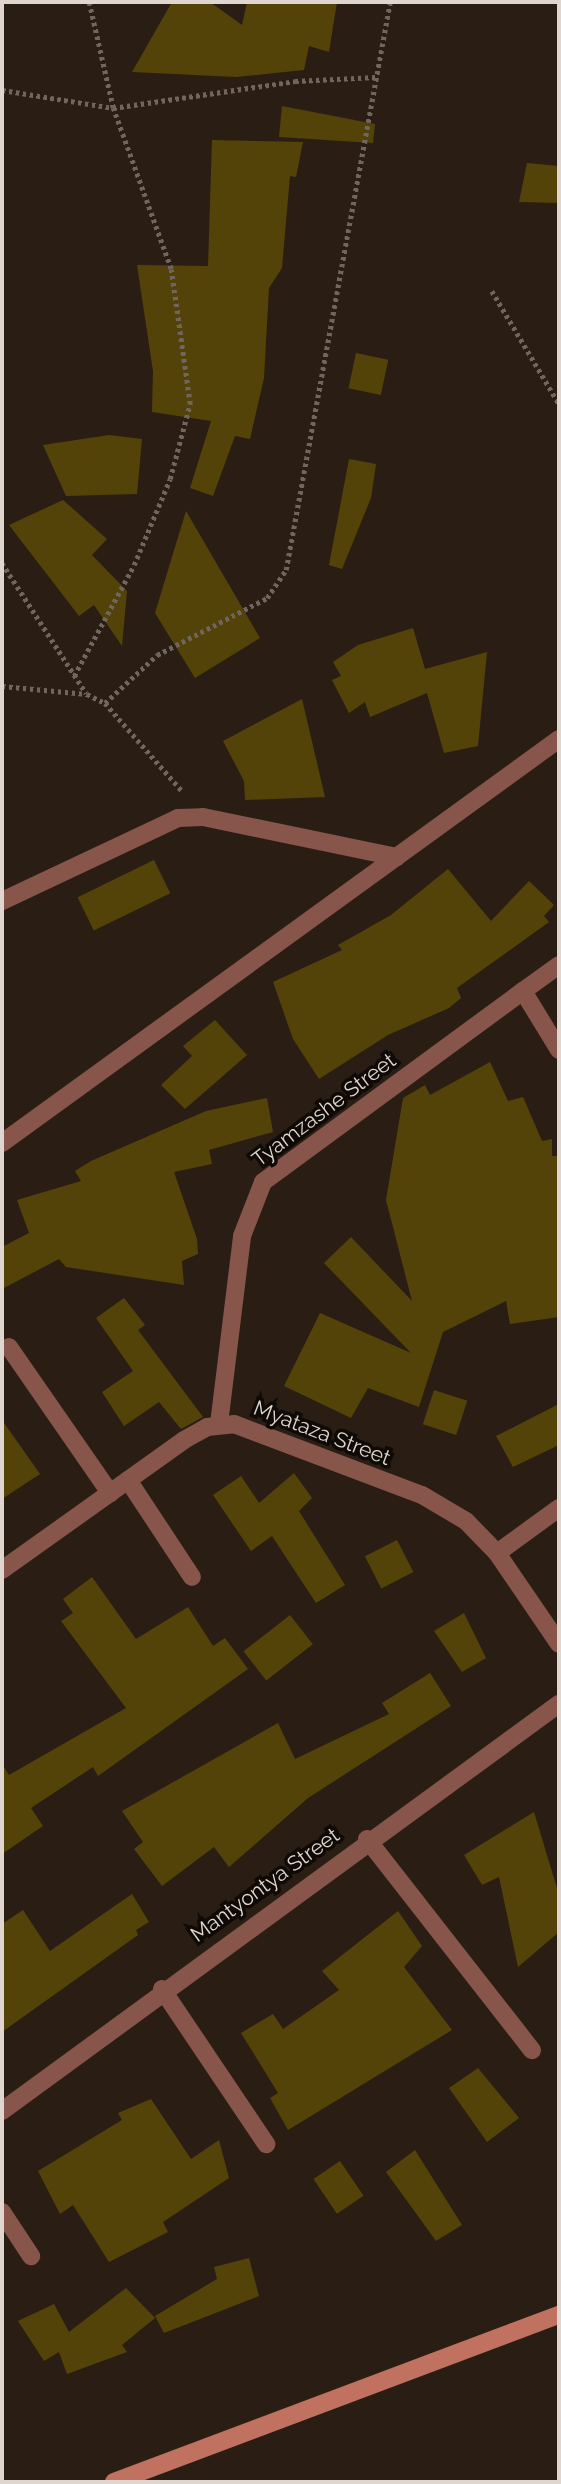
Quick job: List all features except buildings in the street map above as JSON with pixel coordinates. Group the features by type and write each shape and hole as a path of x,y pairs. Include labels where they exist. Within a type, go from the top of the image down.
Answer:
{"main road":[{"path":"114,2482 559,2315"}],"street":[{"path":"2,1143 559,738"},
{"path":"2,901 146,828 203,817 397,857"},
{"name":"Tyamzashe Street","path":"219,1424 242,1236 253,1196 281,1168 559,965"},
{"path":"523,991 559,1050"},
{"path":"9,1347 110,1493"},
{"name":"Myataza Street","path":"2,1570 184,1440 219,1424 245,1426 422,1495 466,1521 497,1553 559,1644"},
{"path":"128,1480 192,1577"},
{"path":"497,1553 559,1508"},
{"name":"Mantyontya Street","path":"2,2110 367,1839 559,1704"},
{"path":"367,1839 532,2050"},
{"path":"162,1989 266,2144"},
{"path":"2,2212 31,2256"}],"path":[{"path":"74,676 134,565 170,478 190,404 170,269 113,108 89,2"},
{"path":"105,703 157,655 267,598 286,570 390,2"},
{"path":"2,90 113,108 295,81 376,77"},
{"path":"492,291 559,404"},
{"path":"2,563 87,694"},
{"path":"2,686 87,694 105,703 203,817"}]}
